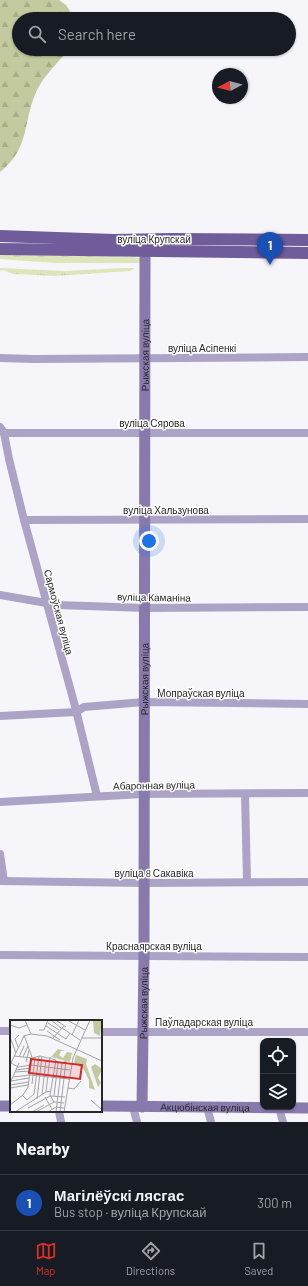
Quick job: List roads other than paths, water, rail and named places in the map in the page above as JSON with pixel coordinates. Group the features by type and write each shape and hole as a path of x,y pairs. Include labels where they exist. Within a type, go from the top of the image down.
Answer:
{"main road":[{"name":"вуліца Крупскай","path":"0,236 114,240 308,240"},
{"name":"вуліца Крупскай","path":"0,249 308,253"}],"street":[{"name":"Рыжская вуліца","path":"137,1106 143,1032 144,956 143,794 145,608 145,252"},
{"name":"вуліца Асіпенкі","path":"0,358 308,357"},
{"name":"вуліца Сярова","path":"2,430 145,433 308,433"},
{"name":"Сармоўская вуліца","path":"2,430 24,520 97,796"},
{"name":"вуліца Хальзунова","path":"24,520 308,519"},
{"name":"вуліца Каманіна","path":"0,594 58,604 145,608 308,607"},
{"name":"Мопраўская вуліца","path":"0,716 76,712 84,707 144,702 308,704"},
{"name":"Абаронная вуліца","path":"0,802 143,794 308,794"},
{"path":"245,794 247,882"},
{"path":"0,854 2,881"},
{"name":"вуліца 8 Сакавіка","path":"2,881 144,883 308,882"},
{"name":"Краснаярская вуліца","path":"0,954 308,957"},
{"path":"0,1030 10,1031"},
{"name":"Паўладарская вуліца","path":"102,1032 308,1032"},
{"name":"Акцюбінская вуліца","path":"102,1106 260,1108"},
{"path":"137,1106 137,1122"},
{"path":"207,1107 211,1122"},
{"name":"Акцюбінская вуліца","path":"296,1108 308,1108"},
{"path":"280,1110 283,1122"},
{"path":"59,1112 61,1122"}],"place":[{"name":"Магілёўскі лясгас","path":"270,265"}]}
